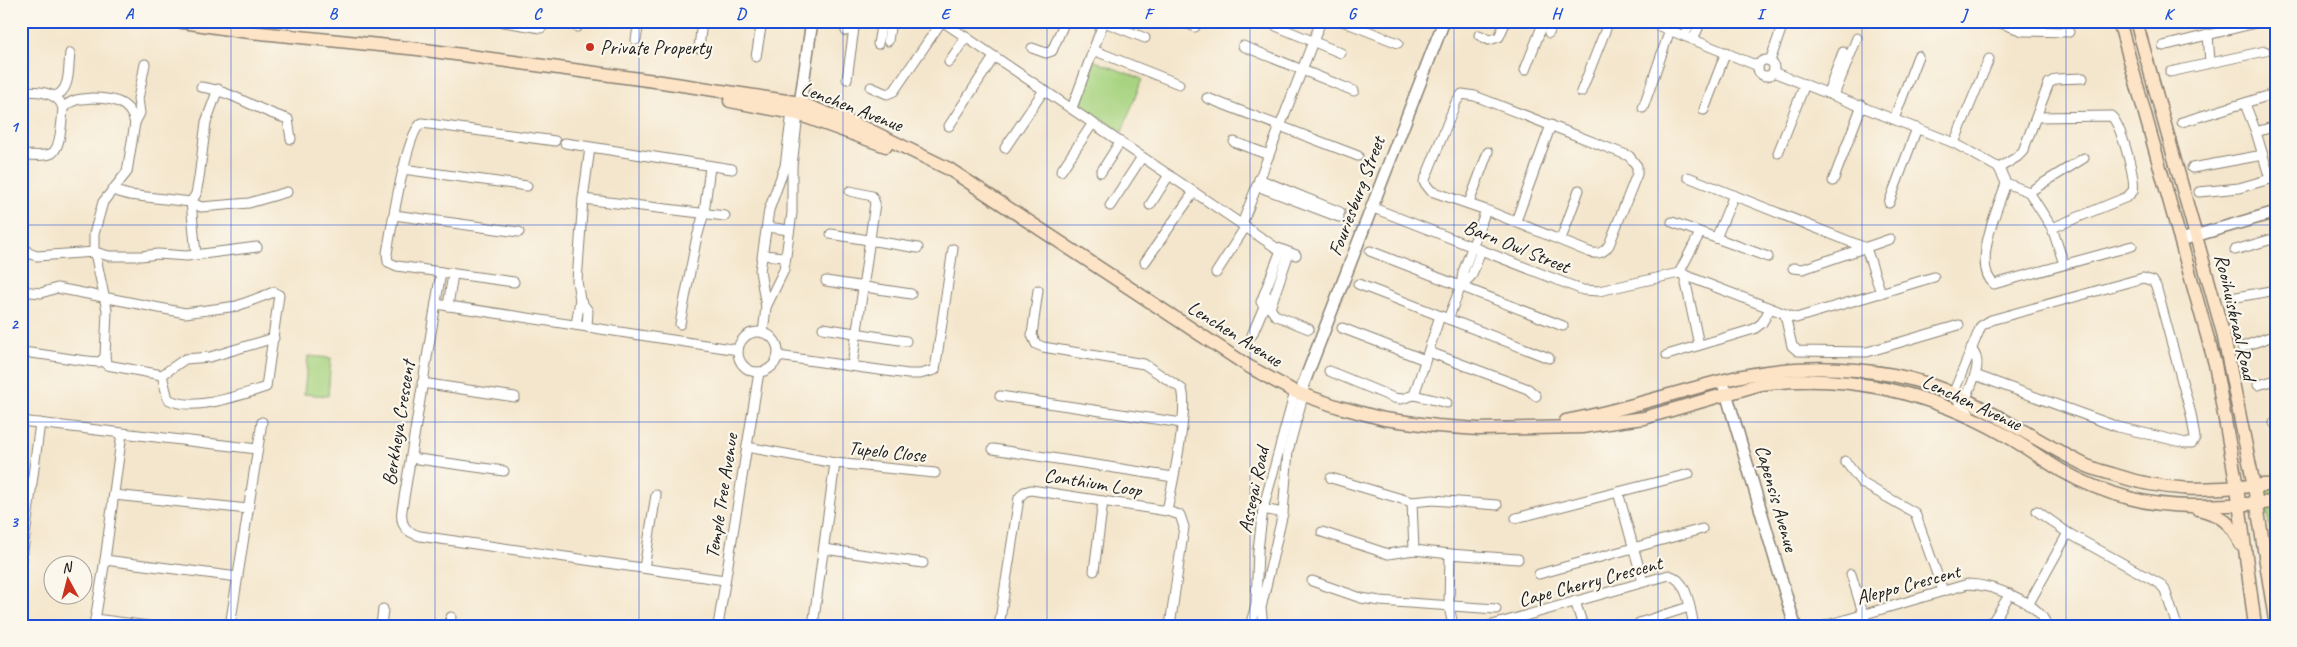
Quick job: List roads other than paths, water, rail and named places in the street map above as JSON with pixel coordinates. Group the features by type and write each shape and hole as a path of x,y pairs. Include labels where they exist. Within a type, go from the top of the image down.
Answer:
{"main road":[{"name":"Lenchen Avenue","path":"176,21 241,31 418,49 606,76 796,108 903,145 950,169 1248,366 1300,391 1384,419 1478,429 1582,427 1644,418 1761,384 1808,381 1879,386 1937,403 2006,435 2062,471 2087,484 2144,502 2186,506 2276,502"},
{"name":"Rooihuiskraal Road","path":"2119,21 2215,364 2237,487 2255,626"},
{"name":"Rooihuiskraal Road","path":"2136,21 2223,333 2254,486 2276,626"},
{"name":"Lenchen Avenue","path":"1525,428 1601,414 1723,382 1787,370 1840,369 1894,375 1934,386 2085,465 2137,483 2187,490 2276,484"},
{"path":"2186,506 2213,514 2227,522 2236,533 2245,559"}],"street":[{"path":"497,21 538,28 544,27 547,21"},
{"path":"636,40 639,21"},
{"path":"699,48 702,21"},
{"path":"756,56 762,21"},
{"path":"766,307 782,275 792,209 792,166 796,108 805,21"},
{"path":"763,332 766,307 760,274 767,228 770,210 785,166 812,21"},
{"path":"846,31 848,21"},
{"path":"847,78 855,21"},
{"path":"882,21 883,42 891,21"},
{"path":"1032,48 1046,53 1052,51 1065,21"},
{"path":"1072,108 1104,21 1145,38"},
{"path":"1181,21 1195,27"},
{"path":"1216,273 1244,225 1259,180 1321,21"},
{"path":"1342,21 1398,43"},
{"name":"Fouriesburg Street","path":"1300,391 1444,21"},
{"path":"1479,35 1489,40 1499,37 1506,21"},
{"path":"1525,70 1544,21"},
{"path":"1549,33 1554,21"},
{"path":"1581,92 1609,21"},
{"path":"1647,21 1758,66"},
{"path":"1689,38 1691,21"},
{"path":"1689,38 1701,21"},
{"path":"1770,61 1784,21"},
{"path":"1995,21 2023,31 2069,32"},
{"path":"2163,46 2208,34 2222,26 2264,21"},
{"path":"943,22 1194,192 1288,253"},
{"path":"910,75 943,22"},
{"path":"871,87 887,94 894,91 943,22"},
{"path":"1276,26 1340,53"},
{"path":"1643,108 1670,30"},
{"path":"2208,34 2210,63"},
{"path":"949,62 966,37"},
{"path":"1831,94 1857,38"},
{"path":"1243,46 1354,91"},
{"path":"1093,50 1179,84"},
{"path":"2170,72 2265,51"},
{"path":"1704,110 1726,52"},
{"path":"1831,94 1843,52"},
{"path":"70,53 66,88 70,97 117,100 126,105 132,113 135,123"},
{"path":"948,122 992,55"},
{"path":"1894,119 1918,56"},
{"path":"1954,143 1988,59"},
{"path":"1763,60 1770,61 1774,66 1773,72 1769,76 1763,76 1758,72 1758,66 1763,60"},
{"path":"145,64 138,99 140,113 135,123 127,172 106,196 99,211 94,234 95,252 105,298 108,329 105,357 107,365 162,375 184,359 210,357 274,338"},
{"path":"1773,72 1862,105 1954,143 1999,168 2006,183 1984,254 1991,282 1998,284 2132,246"},
{"path":"1999,168 2020,154 2038,117 2049,83 2056,79 2083,78"},
{"path":"1778,153 1805,84"},
{"path":"201,87 218,89 276,116 288,119 291,139"},
{"path":"21,91 39,91 54,96 61,94 66,88"},
{"path":"196,255 191,202 199,178 209,108 218,89"},
{"path":"1006,148 1044,90"},
{"path":"1465,93 1630,156 1638,168 1605,250 1599,254 1469,203 1431,191 1424,182 1460,95 1465,93"},
{"path":"2182,122 2274,94"},
{"path":"54,96 63,108"},
{"path":"1207,98 1358,156"},
{"path":"21,156 48,154 55,151 58,144 63,108 78,99"},
{"path":"126,105 133,104 138,99"},
{"path":"2199,192 2238,188 2273,178 2245,104"},
{"path":"1833,181 1862,105"},
{"path":"2038,117 2111,116 2118,124 2134,180 2133,191 2127,197 2052,228"},
{"path":"1065,155 1090,122"},
{"path":"1061,172 1090,122"},
{"path":"514,282 397,266 388,262 387,253 403,169 416,130 422,123 555,141"},
{"path":"1516,221 1551,125"},
{"path":"2256,132 2276,126"},
{"path":"1889,203 1918,128"},
{"path":"1101,172 1120,142"},
{"path":"1234,142 1269,155"},
{"path":"565,143 732,169"},
{"path":"576,325 580,300 577,281 583,198 590,148"},
{"path":"1469,203 1488,152"},
{"path":"2192,168 2263,155"},
{"path":"1110,206 1142,157"},
{"path":"2029,192 2084,158"},
{"path":"680,324 696,241 704,213 710,167"},
{"path":"403,169 527,186"},
{"path":"1150,205 1169,175"},
{"path":"1688,177 1866,248"},
{"path":"1259,180 1292,188"},
{"path":"1259,180 1340,215"},
{"path":"2006,183 2029,192 2052,228 2064,264"},
{"path":"112,190 129,195 191,202 201,207 249,203 287,192"},
{"path":"1561,239 1579,190"},
{"path":"850,191 874,198 852,366"},
{"path":"1145,262 1194,192"},
{"path":"1716,238 1734,196"},
{"path":"22,198 22,243 28,254 37,256 95,252 109,256 196,255 257,247"},
{"path":"583,198 725,216"},
{"name":"Barn Owl Street","path":"1371,207 1583,290 1599,291 1652,278 1681,274"},
{"path":"1414,395 1427,356 1444,317 1461,286 1462,272 1476,248 1486,210"},
{"path":"2181,240 2276,212"},
{"path":"394,215 519,232"},
{"path":"1672,222 1768,257"},
{"path":"767,228 789,230"},
{"path":"1699,345 1681,274 1700,233"},
{"path":"831,234 918,248"},
{"path":"2235,250 2276,238"},
{"path":"1793,268 1803,269 1890,240"},
{"path":"1866,248 1880,292"},
{"path":"778,356 912,374 935,370 952,249"},
{"path":"1370,251 1563,326"},
{"path":"1256,314 1288,253"},
{"path":"1288,253 1270,308 1275,315 1309,329"},
{"path":"1252,335 1288,253"},
{"path":"763,255 784,257"},
{"name":"Berkheya Crescent","path":"441,272 402,516 404,526 410,533 725,580"},
{"path":"448,306 453,274"},
{"path":"1681,274 1784,315 1800,318 1880,292 1934,278"},
{"path":"1973,419 1959,398 1971,348 1981,326 1991,320 2136,279 2148,278 2156,286 2191,414 2195,438 2192,443 2186,443 2118,427 1975,375"},
{"path":"826,281 910,294"},
{"path":"1358,284 1549,358"},
{"path":"21,291 41,293 58,288 184,313 237,306 274,292 280,298 266,387 224,400 176,404 168,399 162,375"},
{"path":"1038,290 1032,333 1034,342 1043,347 1148,366 1182,389 1184,397 1182,423 1168,511"},
{"path":"2231,298 2276,290"},
{"path":"580,300 588,311 587,327"},
{"path":"436,304 738,350"},
{"path":"1667,355 1754,329 1762,323 1770,309"},
{"path":"1784,315 1792,346 1798,352 1867,352 1959,325"},
{"path":"823,328 906,341"},
{"path":"1342,328 1528,389 1536,396"},
{"path":"763,332 773,338 778,356 775,364 769,369 759,372 748,369 741,363 738,350 740,343 749,334 763,332"},
{"path":"2242,347 2270,337 2276,339"},
{"path":"1937,403 1959,398 1975,375 1978,362 1971,348"},
{"path":"21,352 49,354 90,362 100,362 105,357"},
{"path":"1329,371 1394,398 1401,399 1414,395 1447,403"},
{"name":"Temple Tree Avenue","path":"718,626 759,372"},
{"path":"2258,385 2276,380"},
{"name":"Capensis Avenue","path":"1723,382 1795,626"},
{"path":"422,383 515,397"},
{"name":"Assegai Road","path":"1250,626 1256,605 1258,550 1263,509 1300,391"},
{"name":"Assegai Road","path":"1263,626 1261,608 1283,513 1288,451 1300,391"},
{"path":"1000,396 1182,423"},
{"path":"21,421 257,449"},
{"path":"230,626 262,422"},
{"path":"21,566 40,423"},
{"path":"122,433 106,560 95,622 148,626"},
{"name":"Tupelo Close","path":"747,447 835,463 935,473"},
{"path":"993,449 1173,477"},
{"path":"412,458 504,471"},
{"path":"1845,461 1862,483 1915,513 1943,591"},
{"path":"814,626 835,463"},
{"path":"1516,518 1689,474"},
{"path":"1331,478 1412,502 1433,500 1497,505"},
{"name":"Conthium Loop","path":"999,626 1021,495 1027,491 1035,490 1168,511 1180,515 1184,527 1170,626"},
{"path":"1618,492 1643,582"},
{"path":"114,495 248,509"},
{"path":"644,568 656,496"},
{"path":"1094,571 1103,501"},
{"path":"1412,502 1414,550"},
{"path":"1263,509 1283,513"},
{"path":"2037,511 2068,533 2160,584 2165,590 2176,626"},
{"path":"1540,574 1702,529"},
{"path":"1322,532 1383,553 1393,554 1414,550 1518,559"},
{"path":"2028,605 2068,533"},
{"path":"824,549 923,563"},
{"path":"1450,554 1448,606 1453,626"},
{"path":"106,560 238,577"},
{"path":"1851,574 1867,626"},
{"name":"Cape Cherry Crescent","path":"1489,626 1507,623 1666,575 1676,576 1682,582 1694,626"},
{"path":"1312,581 1361,598 1496,609"},
{"name":"Aleppo Crescent","path":"1824,626 1943,591 1974,584 1992,587 2010,594 2042,615 2047,626"},
{"path":"1980,626 1993,621 2010,594"},
{"path":"1576,601 1583,626"},
{"path":"1639,623 1689,608"},
{"path":"381,626 383,609"}],"place":[{"name":"Private Property","path":"590,47"}]}
